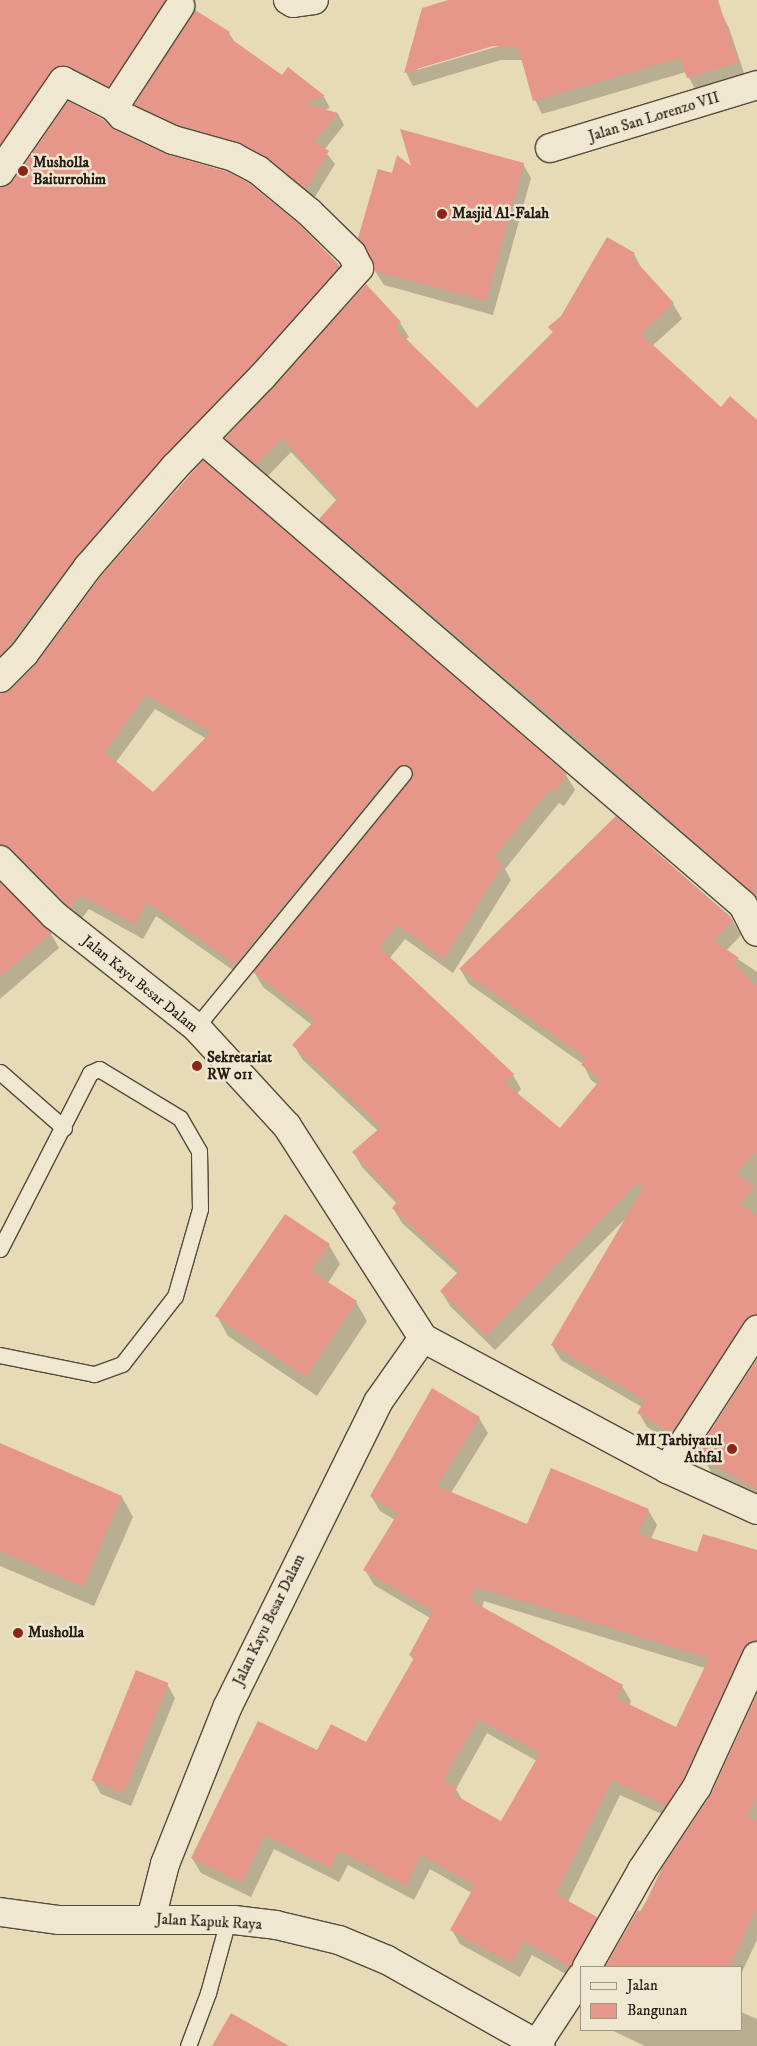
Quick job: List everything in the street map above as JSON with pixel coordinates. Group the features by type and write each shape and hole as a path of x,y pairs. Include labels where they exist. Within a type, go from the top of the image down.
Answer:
{"street":[{"path":"114,108 180,6"},
{"path":"0,172 64,81 114,108 122,116 173,140 234,158 258,170 309,212 352,254 359,268 350,281 202,439 88,567 24,654 0,678"},
{"name":"Jalan San Lorenzo VII","path":"550,148 757,85"},
{"path":"202,439 743,905 757,932"},
{"name":"Jalan Kayu Besar Dalam","path":"0,860 54,914 196,1027 287,1126 424,1338 667,1469 757,1510"},
{"path":"667,1469 757,1330"},
{"name":"Jalan Kayu Besar Dalam","path":"151,1918 165,1864 232,1697 378,1402 424,1338"},
{"path":"588,1966 642,1870 697,1787 757,1656"},
{"name":"Jalan Kapuk Raya","path":"0,1912 59,1920 151,1918 228,1920 276,1926 339,1940 387,1960 538,2045"},
{"path":"538,2045 580,1979"}],"lane":[{"path":"196,1027 404,773"},
{"path":"0,1249 64,1128 90,1073 99,1070 180,1118 199,1150 200,1209 175,1296 122,1364 94,1374 0,1354"},
{"path":"0,1072 64,1128"},
{"path":"188,2046 208,1993 228,1920"}],"building":[{"path":"0,0 165,0 109,87 70,67 55,67 0,145"},
{"path":"448,0 718,0 738,62 687,78 680,58 533,101 518,47 493,46 404,73 422,8"},
{"path":"195,10 230,32 227,36 282,75 288,67 325,96 303,103 338,113 314,142 329,151 306,189 268,158 241,143 178,125 134,105"},
{"path":"68,101 104,120 115,130 166,154 228,172 249,183 299,224 340,266 251,366 163,457 76,557 0,656 0,187 13,181"},
{"name":"Masjid Al-Falah","path":"400,129 524,163 486,301 374,271 373,261 358,238 378,169 392,173 397,155 411,166"},
{"path":"607,237 635,253 632,257 674,303 641,334 721,407 730,396 757,420 755,896 586,746 319,519 338,498 282,438 256,465 225,438 366,284 401,322 395,328 477,408 553,332 548,327 561,316"},
{"path":"203,460 567,774 555,792 550,789 494,857 503,864 444,959 397,925 379,947 514,1074 505,1083 560,1128 601,1079 581,1065 586,1058 459,969 616,816 733,920 714,941 739,958 734,964 757,986 757,1150 736,1173 754,1187 740,1204 757,1215 757,1314 744,1322 671,1433 637,1413 645,1400 551,1345 643,1188 637,1183 486,1336 440,1291 460,1270 392,1208 398,1201 352,1152 381,1127 292,1045 315,1020 253,972 411,779 410,766 405,764 397,767 235,964 147,902 135,925 80,895 70,908 11,849 0,845 0,693 11,689 35,665 100,577","holes":["146,695 211,732 153,792 105,752"]},
{"path":"0,882 52,933 0,977"},
{"path":"285,1214 330,1244 311,1271 357,1301 306,1377 215,1316"},
{"path":"757,1359 757,1489 702,1459 705,1454 698,1450"},
{"path":"432,1388 480,1417 437,1486 527,1524 551,1468 649,1509 638,1534 697,1552 703,1534 757,1550 757,1641 748,1643 743,1649 683,1779 666,1806 612,1780 556,1894 597,1917 570,1967 524,1941 511,1963 450,1930 475,1885 421,1855 406,1886 339,1851 330,1868 265,1835 242,1883 191,1858 258,1721 317,1750 331,1724 366,1742 414,1658 409,1655 433,1611 363,1570 398,1513 370,1496","holes":["476,1587 709,1658 676,1727 616,1698 623,1685 470,1600","478,1719 540,1753 501,1821 453,1794 457,1788 443,1781"]},
{"path":"0,1443 122,1496 83,1587 0,1551"},
{"path":"136,1670 168,1683 124,1793 91,1780"},
{"path":"757,1694 757,1796 747,1816 757,1821 757,1907 729,1966 606,1966 638,1910 641,1912 662,1868 711,1794"},
{"path":"231,2013 289,2046 212,2046"}],"place":[{"name":"Musholla Baiturrohim","path":"23,171"},
{"name":"Masjid Al-Falah","path":"442,214"},
{"name":"Sekretariat RW 011","path":"197,1066"},
{"name":"MI Tarbiyatul Athfal","path":"732,1449"},
{"name":"Musholla","path":"18,1633"}]}
